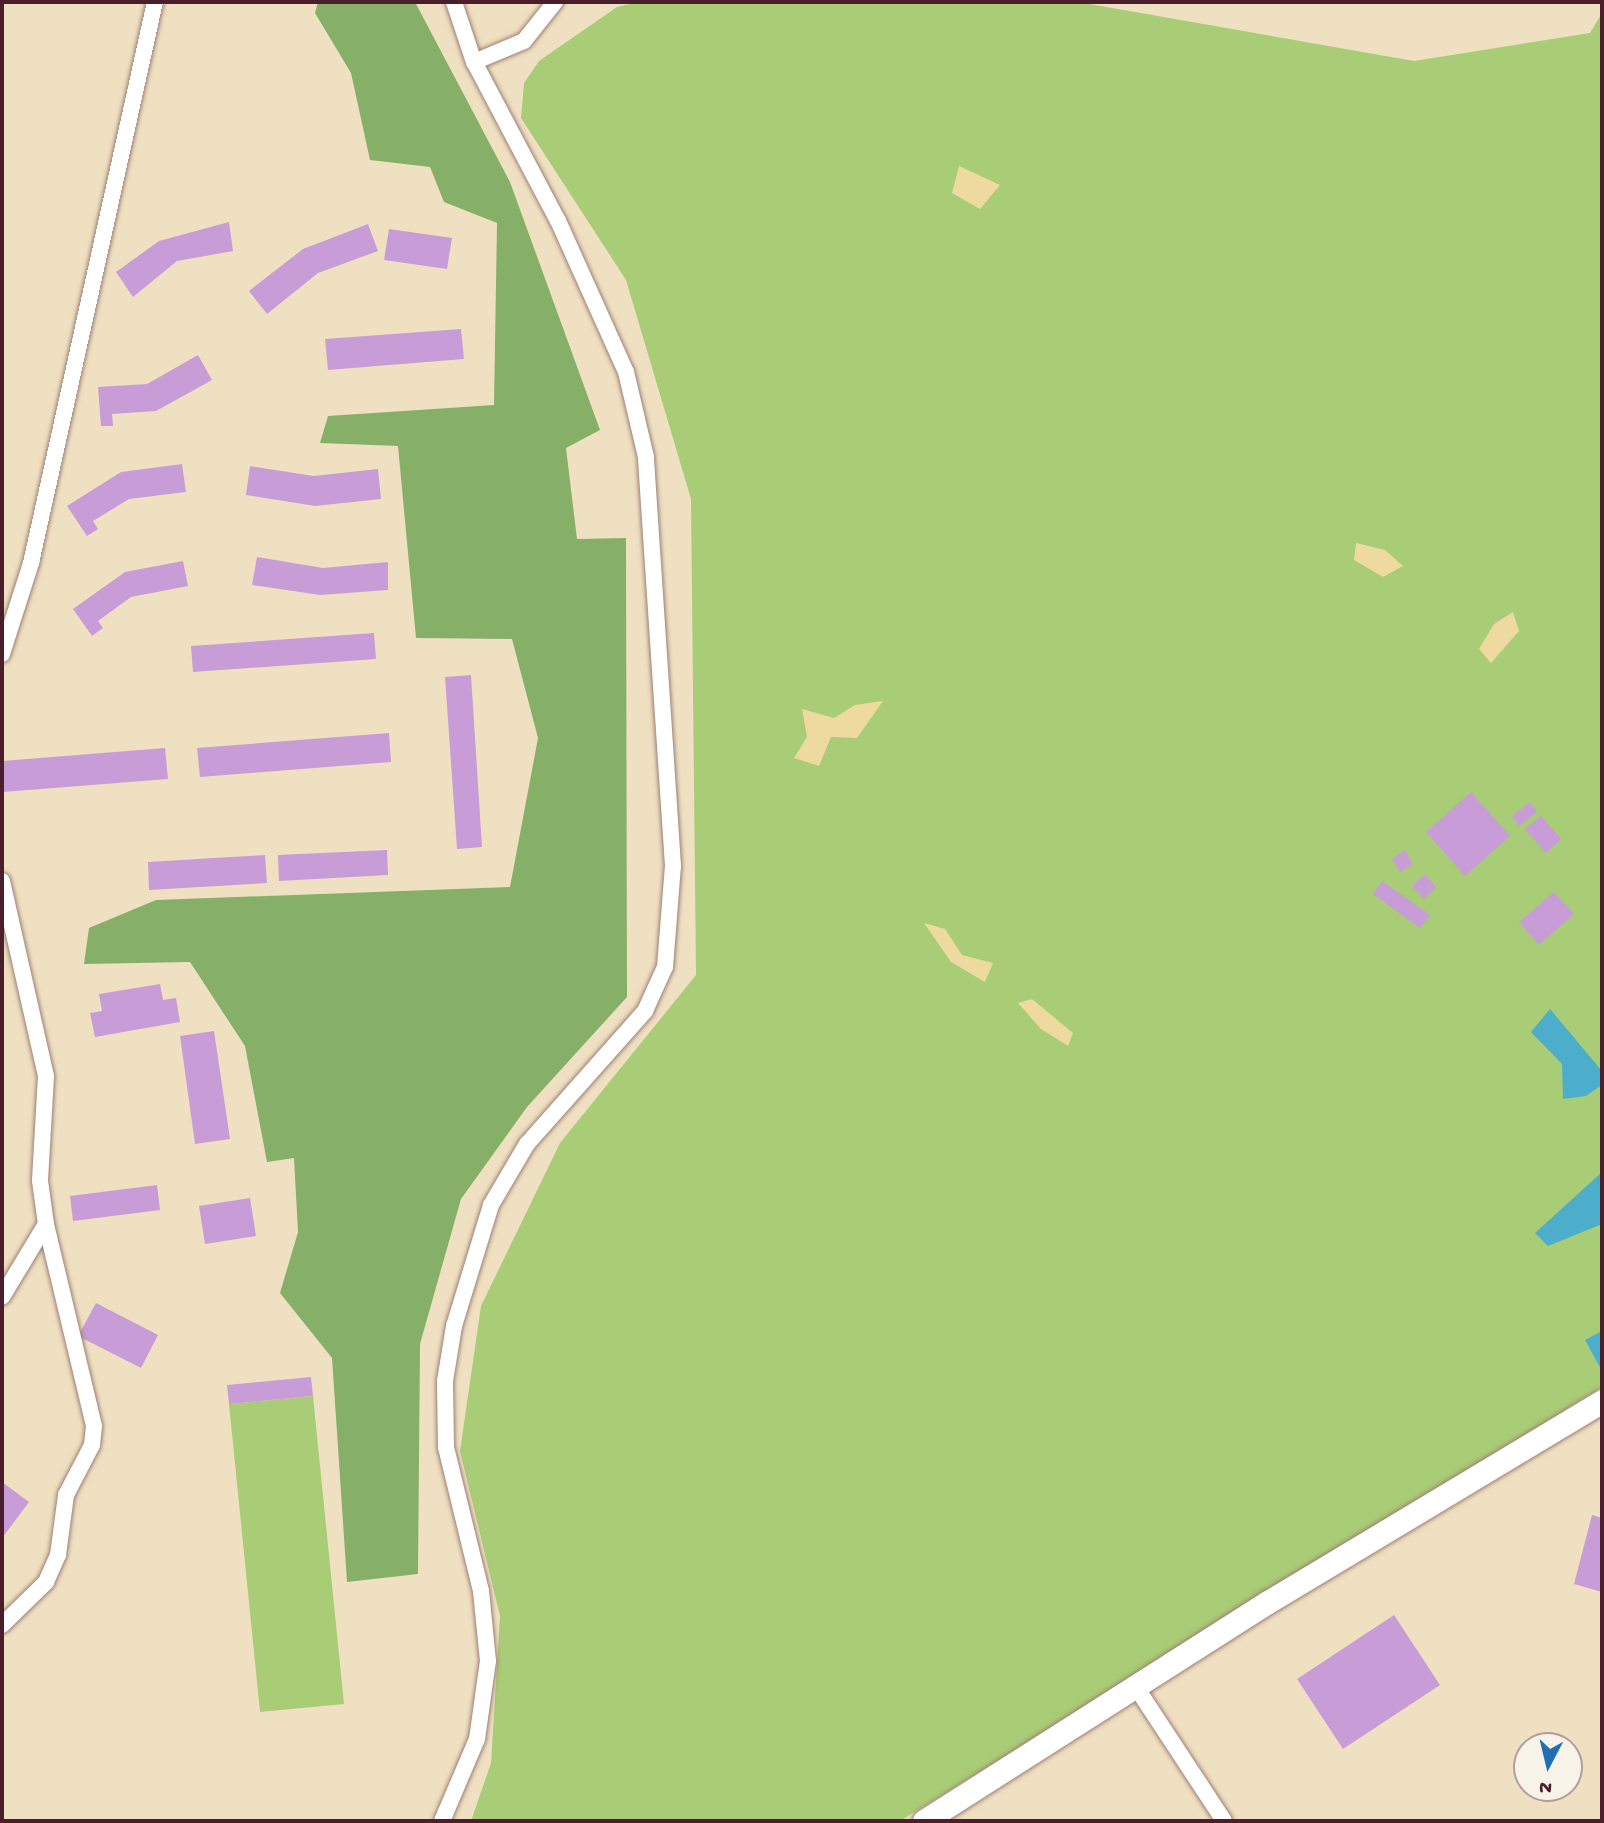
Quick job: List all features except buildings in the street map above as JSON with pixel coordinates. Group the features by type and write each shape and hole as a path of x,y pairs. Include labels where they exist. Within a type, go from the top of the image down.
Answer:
{"street":[{"path":"2,654 31,563 155,2"},
{"path":"442,1821 477,1739 488,1661 481,1591 446,1447 445,1381 454,1326 491,1205 527,1144 645,1011 666,967 673,866 646,457 626,372 558,221 474,62 454,2"},
{"path":"474,62 524,41 555,2"},
{"path":"2,881 46,1076 40,1181 46,1224 91,1412 92,1445 65,1495 58,1555 46,1582 2,1625"},
{"path":"2,1297 46,1224"},
{"path":"923,1821 1602,1401"},
{"path":"1136,1687 1224,1821"}],"green space":[{"path":"318,2 415,2 510,182 600,430 566,448 577,539 626,538 627,997 527,1107 461,1199 420,1344 418,1574 347,1582 332,1358 280,1293 298,1232 294,1158 267,1162 245,1046 190,962 84,964 89,928 156,900 510,887 538,738 512,639 416,638 398,446 320,443 328,416 494,405 497,223 444,202 430,167 370,160 351,73 315,13"},
{"path":"638,2 1078,2 1414,61 1590,33 1602,13 1602,1387 900,1821 471,1821 491,1763 500,1616 460,1451 481,1306 560,1143 696,975 691,499 626,280 521,118 524,83 539,61 617,7"},
{"path":"313,1396 344,1704 260,1712 229,1404"}],"sand":[{"path":"959,166 1000,185 980,209 952,193"},
{"path":"1356,543 1385,550 1403,566 1383,577 1354,560"},
{"path":"1513,612 1519,631 1491,663 1479,649 1494,624"},
{"path":"883,701 857,738 831,737 819,766 794,758 807,737 802,709 834,718 855,705"},
{"path":"924,923 945,929 962,955 993,963 985,982 951,962"},
{"path":"1032,999 1073,1033 1068,1046 1041,1029 1018,1003"}],"water":[{"path":"1550,1009 1602,1071 1602,1085 1586,1096 1563,1099 1562,1064 1531,1032"},
{"path":"1602,1172 1602,1224 1548,1246 1535,1233"},
{"path":"1602,1331 1602,1368 1601,1369 1585,1340"}]}
